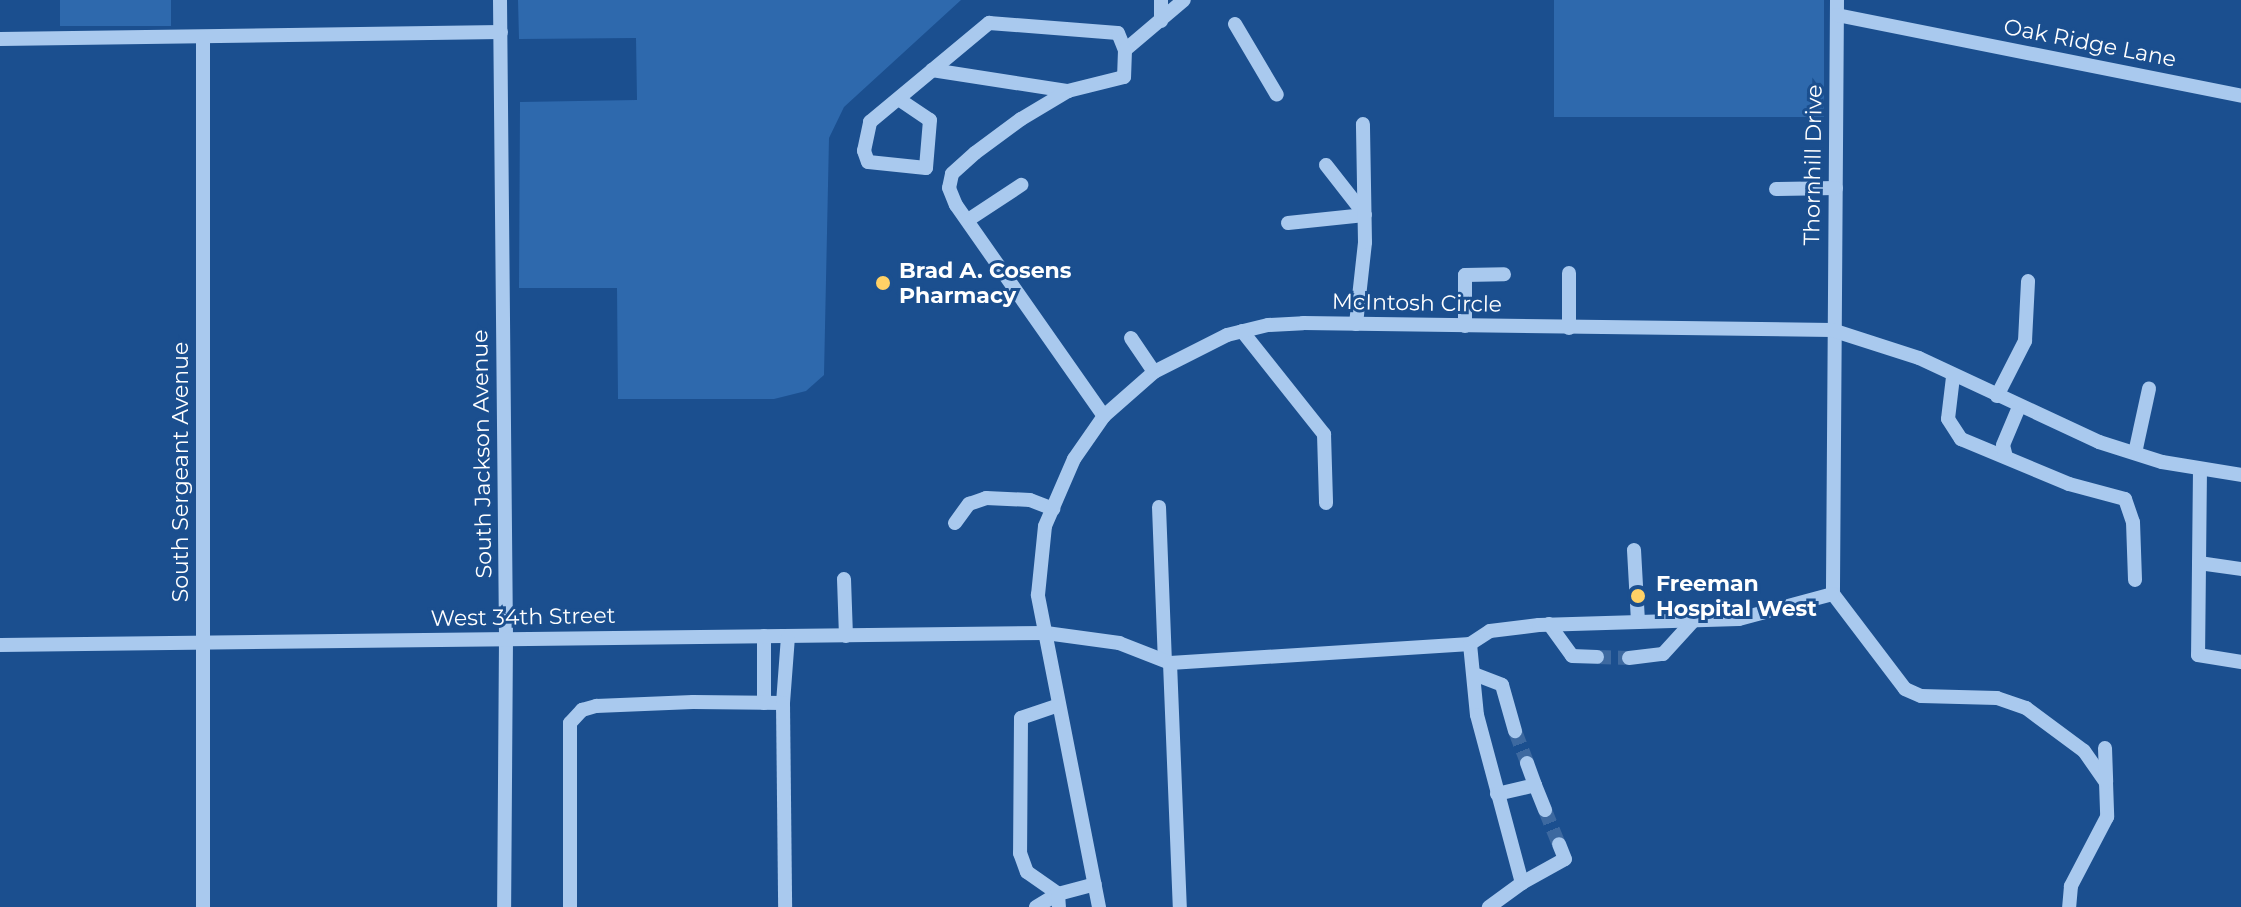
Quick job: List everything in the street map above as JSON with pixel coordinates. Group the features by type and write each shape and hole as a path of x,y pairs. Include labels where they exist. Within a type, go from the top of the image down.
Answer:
{"street":[{"name":"South Jackson Avenue","path":"500,0 506,638 504,907"},
{"path":"1161,0 1161,21"},
{"path":"1125,50 1184,0"},
{"name":"Oak Ridge Lane","path":"1837,7 2241,96"},
{"name":"Thornhill Drive","path":"1833,594 1832,330 1837,7"},
{"path":"900,100 930,120 926,168 868,162 864,151 870,122 989,23 1118,33 1125,50 1124,77 1068,91 1010,127 952,174 949,188 1104,416"},
{"path":"1235,24 1277,95"},
{"path":"0,39 501,32"},
{"name":"South Sergeant Avenue","path":"203,37 203,907"},
{"path":"932,70 1068,91"},
{"path":"1356,324 1365,215 1363,124"},
{"path":"1326,165 1365,215"},
{"path":"968,220 1021,185"},
{"path":"1776,189 1836,188"},
{"path":"1288,223 1365,215"},
{"path":"1569,273 1569,328"},
{"path":"1465,326 1465,275 1504,274"},
{"path":"1997,396 2025,341 2028,281"},
{"name":"McIntosh Circle","path":"1099,907 1038,595 1040,559 1053,509 1074,459 1104,416 1154,372 1190,351 1242,331 1268,325 1356,324 1832,330 1919,358 1953,377 2099,442 2200,469 2241,475"},
{"path":"1242,331 1324,434 1326,503"},
{"path":"1131,338 1154,372"},
{"path":"1953,377 1948,419 1961,439 2069,484 2125,499 2133,522 2135,580"},
{"path":"2135,453 2149,389"},
{"path":"2006,457 2003,445 2019,407"},
{"path":"2200,469 2198,655 2241,662"},
{"path":"955,523 969,504 986,498 1030,500 1053,509"},
{"path":"1159,507 1180,907"},
{"path":"1634,550 1638,622"},
{"path":"2199,563 2241,569"},
{"path":"844,579 846,636"},
{"path":"1168,661 1470,644 1490,631 1549,624 1739,619 1833,594 1905,689 1921,696 1997,698 2026,708 2084,751 2106,782"},
{"path":"1629,658 1663,654 1694,620"},
{"path":"1549,624 1572,656 1597,657"},
{"name":"West 34th Street","path":"0,645 1046,633 1119,643 1168,661"},
{"path":"764,636 764,703"},
{"path":"785,907 783,703 788,636"},
{"path":"1470,644 1477,715 1522,883"},
{"path":"1474,674 1502,685 1515,731"},
{"path":"570,907 567,732 575,715 596,706 783,703"},
{"path":"1058,900 1027,872 1020,853 1018,733 1021,718 1059,705"},
{"path":"2069,907 2071,886 2107,817 2105,748"},
{"path":"1527,763 1545,810"},
{"path":"1497,794 1535,785"},
{"path":"1489,907 1522,883 1565,859 1559,844"},
{"path":"1036,907 1095,884"}],"shaded area":[{"path":"60,0 171,0 171,26 60,26"},
{"path":"518,0 961,0 844,107 829,138 824,375 806,391 774,399 618,399 617,288 519,288 520,102 637,100 636,38 519,39"},
{"path":"1554,0 1824,0 1824,117 1554,117"}],"tunnel":[{"path":"1597,657 1629,658"},
{"path":"1515,731 1527,763"},
{"path":"1545,810 1559,844"}],"place":[{"name":"Brad A. Cosens Pharmacy","path":"883,283"},
{"name":"Freeman Hospital West","path":"1638,596"}]}
